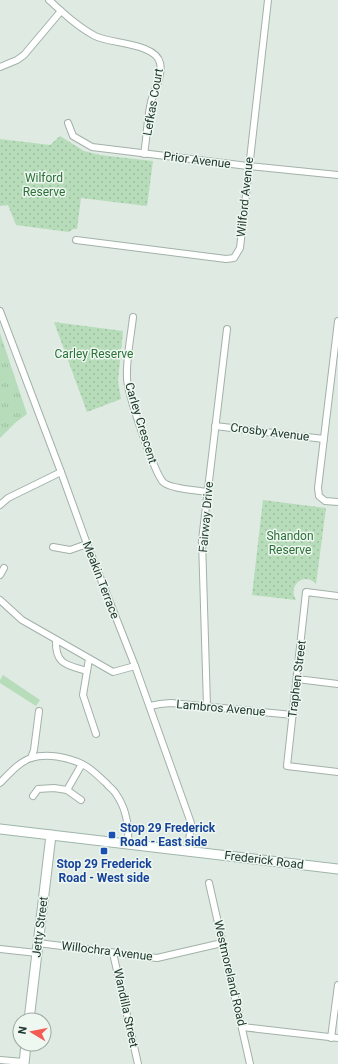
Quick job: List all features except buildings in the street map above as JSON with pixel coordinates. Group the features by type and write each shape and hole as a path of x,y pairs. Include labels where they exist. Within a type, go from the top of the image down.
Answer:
{"main road":[{"name":"Frederick Road","path":"0,829 338,869"},
{"name":"Jetty Street","path":"30,1012 51,835"},
{"path":"24,1063 25,1052"}],"street":[{"name":"Lefkas Court","path":"49,0 82,29 97,37 149,50 157,56 160,64 160,71 151,103 144,154"},
{"name":"Wilford Avenue","path":"76,240 226,259 234,258 240,248 248,166 268,0"},
{"path":"0,67 17,60 24,55 61,11"},
{"name":"Prior Avenue","path":"68,123 73,136 92,147 248,166 338,175"},
{"name":"Meakin Terrace","path":"0,311 87,544 150,706 191,823 188,851"},
{"name":"Carley Crescent","path":"133,317 127,378 129,394 155,470 163,482 172,486 207,492"},
{"path":"338,321 318,488 319,496 325,501 338,502"},
{"name":"Fairway Drive","path":"207,706 202,540 227,329"},
{"path":"331,382 338,383"},
{"name":"Crosby Avenue","path":"215,426 324,439"},
{"path":"0,504 14,494 61,472"},
{"path":"53,548 70,550 87,544"},
{"path":"0,575 4,568"},
{"name":"Traphen Street","path":"338,596 306,592 287,766 338,772"},
{"path":"0,600 22,620 113,672 135,666"},
{"path":"56,640 56,651 64,664 87,671"},
{"path":"89,658 83,695 96,734"},
{"path":"297,679 338,684"},
{"name":"Lambros Avenue","path":"150,706 171,703 293,715"},
{"path":"31,758 34,750 39,711"},
{"path":"0,783 17,767 31,758 48,756 63,757 82,764 92,771 116,794 123,806 128,825 128,844"},
{"path":"67,790 82,764"},
{"path":"33,796 38,789 54,788 67,790 81,800"},
{"name":"Westmoreland Road","path":"209,883 250,1064"},
{"name":"Willochra Avenue","path":"38,943 157,958 222,944"},
{"path":"0,949 37,953"},
{"name":"Wandilla Street","path":"113,953 138,1064"},
{"path":"242,1027 335,1038 338,985"},
{"path":"0,1060 24,1063"}],"green space":[{"name":"Wilford Reserve","path":"60,136 84,151 100,155 153,161 147,206 81,198 77,229 73,229 69,232 16,225 8,205 0,206 0,139 50,145"},
{"name":"Carley Reserve","path":"54,322 123,331 118,381 121,399 87,412"},
{"path":"0,333 27,414 15,423 0,438"},
{"name":"Shandon Reserve","path":"263,500 326,508 316,584 307,579 298,582 295,585 294,590 296,600 252,595"},
{"path":"3,675 40,700 36,706 0,683"}],"place":[{"name":"Stop 29 Frederick Road - East side","path":"112,835"},
{"name":"Stop 29 Frederick Road - West side","path":"104,851"}]}
